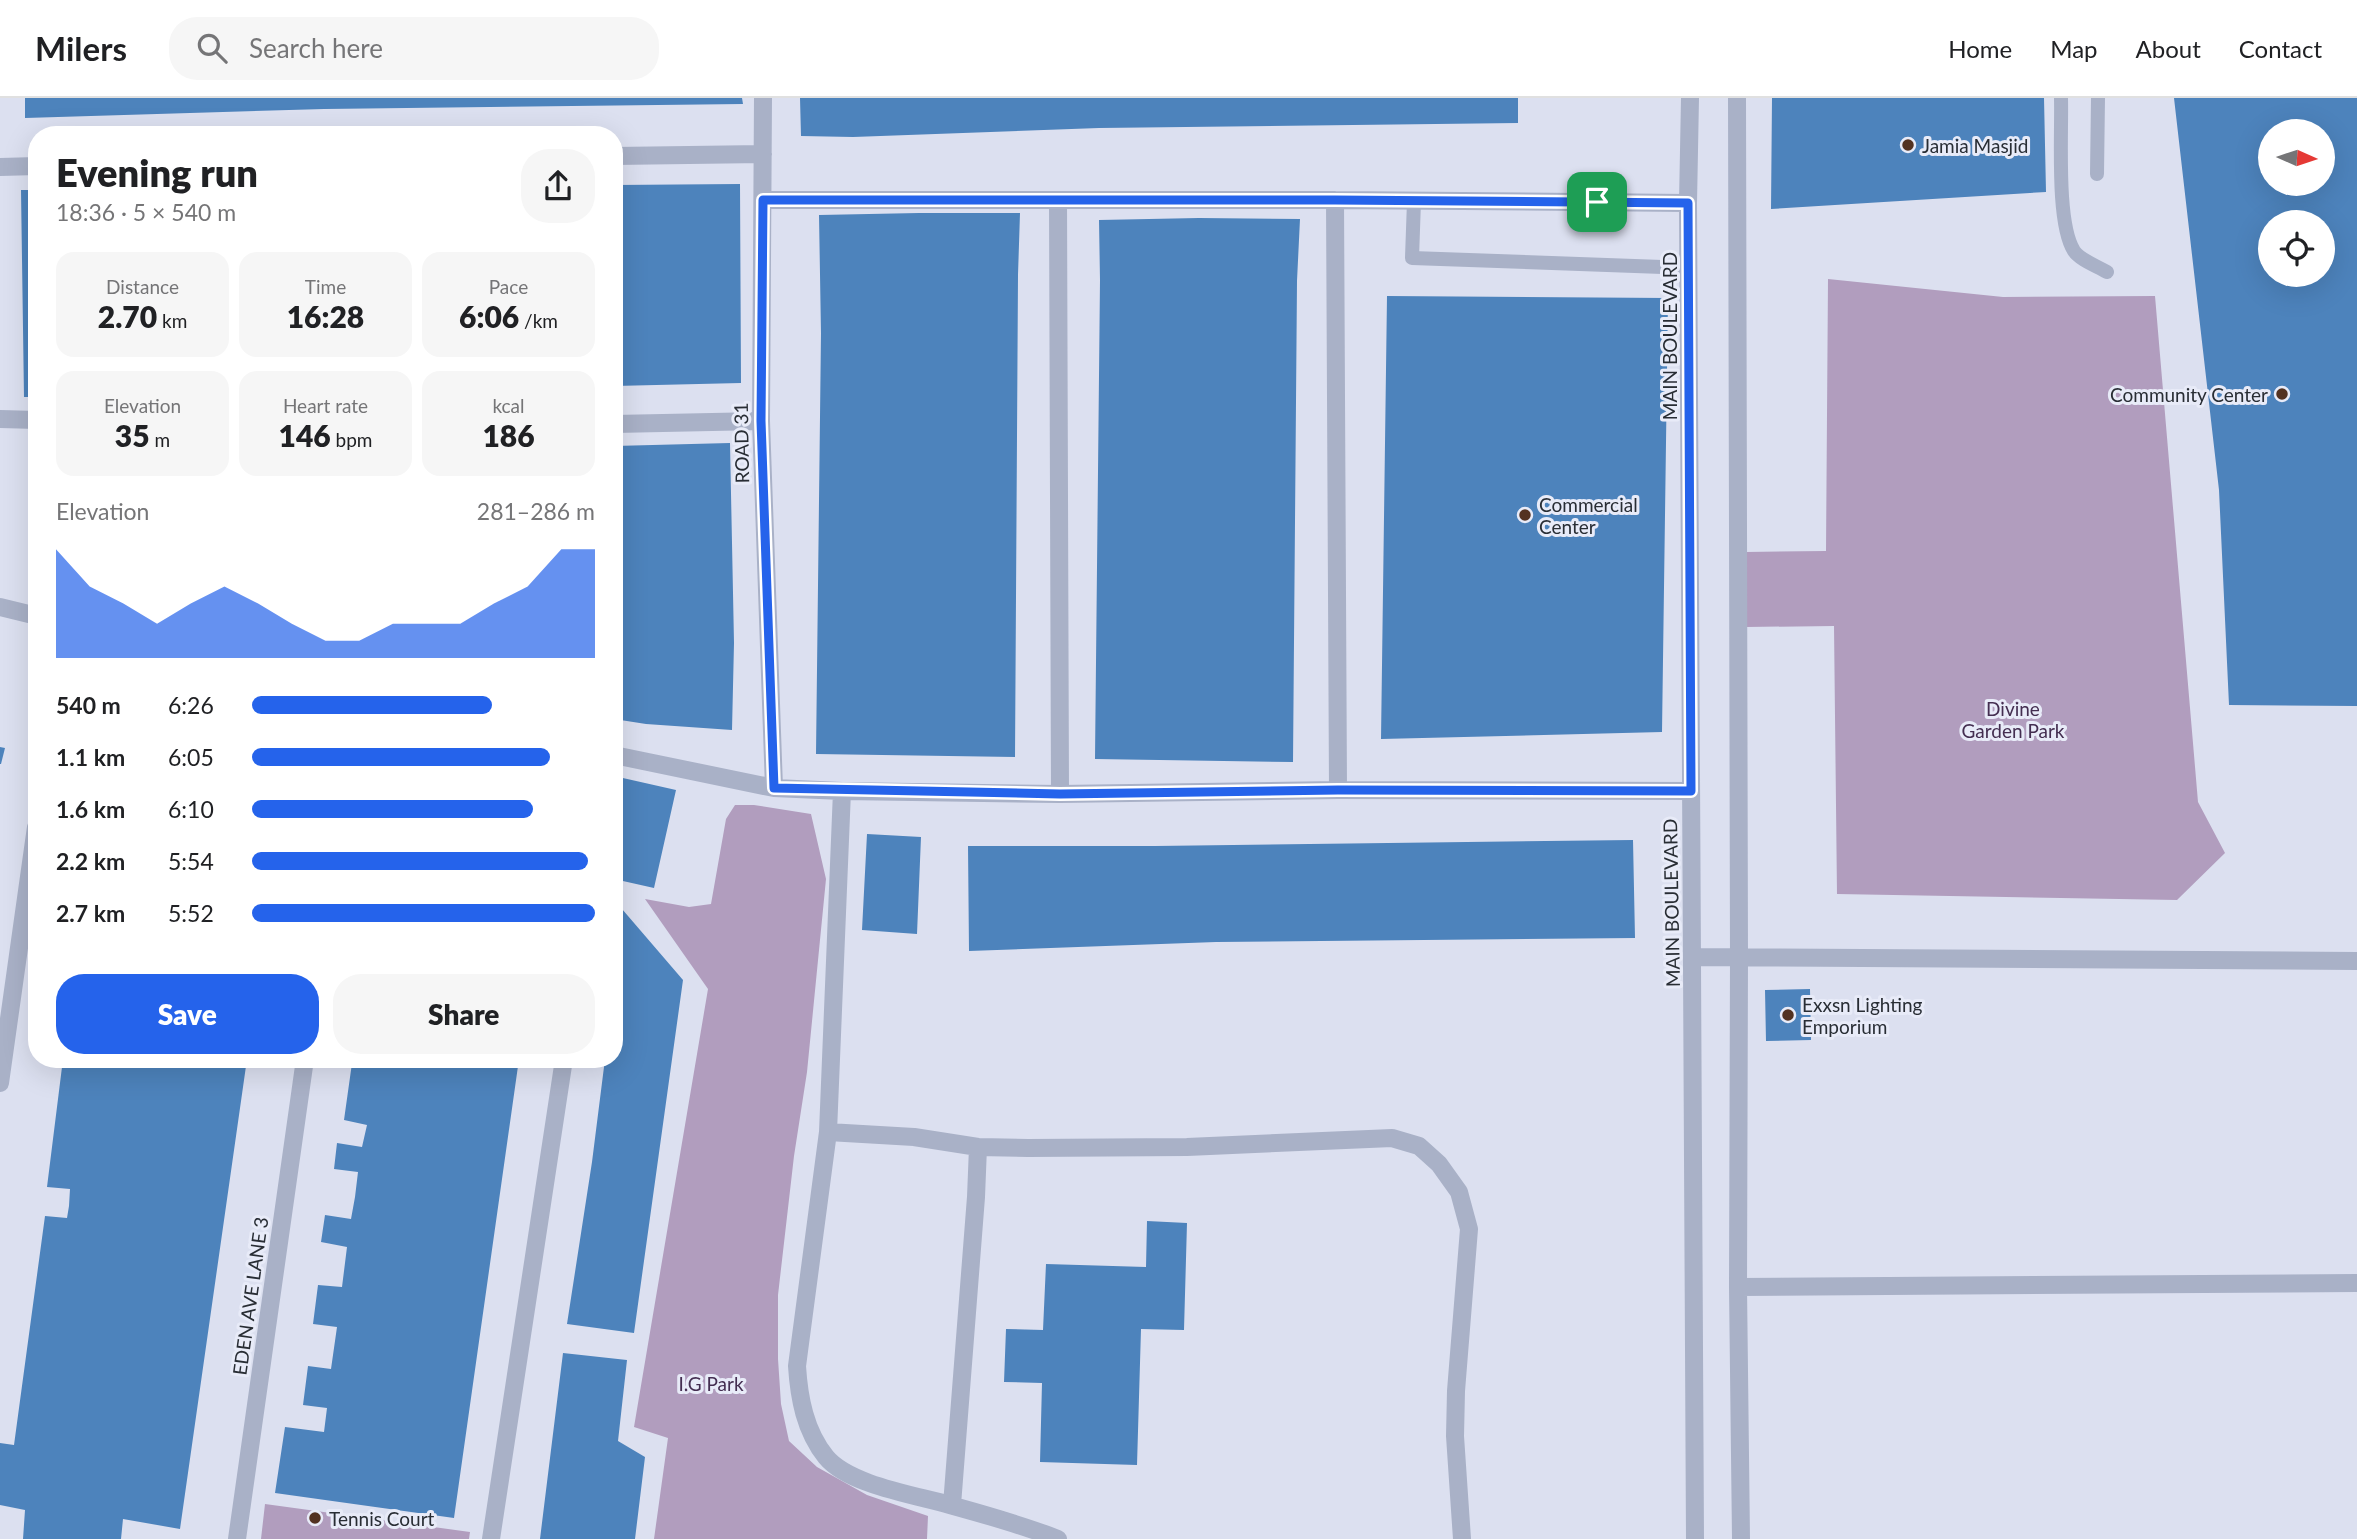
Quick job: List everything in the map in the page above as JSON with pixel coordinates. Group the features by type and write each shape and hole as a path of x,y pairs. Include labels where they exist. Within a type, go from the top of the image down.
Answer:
{"street":[{"name":"ROAD 31","path":"763,98 761,421 774,788"},
{"name":"MAIN BOULEVARD","path":"1690,98 1688,203 1695,1539"},
{"path":"1737,98 1740,959 1738,1287 1741,1539"},
{"path":"623,156 762,154"},
{"path":"0,167 28,166"},
{"path":"763,200 1688,203"},
{"path":"1058,200 1060,794"},
{"path":"1335,200 1338,790"},
{"path":"0,419 28,420"},
{"path":"623,424 761,421"},
{"path":"0,607 28,614"},
{"path":"623,757 774,788 842,791 1060,794 1338,790 1691,791"},
{"path":"842,791 828,1132 797,1366 799,1396 810,1432 828,1459 862,1482 951,1505 1058,1539"},
{"path":"0,1083 28,884"},
{"path":"1693,957 2357,961"},
{"name":"EDEN AVE LANE 3","path":"237,1539 305,1068"},
{"path":"491,1539 563,1068"},
{"path":"828,1132 915,1137 978,1147 1187,1147 1392,1138 1419,1146 1440,1164 1459,1192 1469,1228 1456,1391 1455,1436 1462,1539"},
{"path":"951,1505 978,1147"},
{"path":"1738,1287 2357,1283"}],"lane":[{"path":"2061,98 2063,209 2067,235 2076,254 2107,272"},
{"path":"2097,174 2098,98"},
{"path":"1414,201 1412,258 1690,268"}],"green space":[{"name":"Divine Garden Park","path":"1828,279 2003,297 2155,296 2198,802 2225,853 2177,900 1837,894 1834,626 1746,627 1746,552 1826,551"},
{"name":"I.G Park","path":"735,805 754,805 811,814 826,879 807,1072 778,1295 781,1404 789,1441 817,1467 867,1495 928,1516 927,1539 654,1539 668,1438 634,1427 708,989 645,899 689,907 711,904 726,819"},
{"name":"Tennis Court","path":"265,1504 470,1532 469,1539 261,1539"}],"building":[{"path":"25,98 742,98 743,104 324,109 25,118"},
{"path":"800,98 1518,98 1518,123 1099,128 853,137 801,136"},
{"name":"Jamia Masjid","path":"1772,98 2044,98 2046,192 1771,209"},
{"name":"Community Center","path":"2174,98 2357,98 2357,706 2229,705 2219,490"},
{"path":"740,184 741,383 623,386 623,185"},
{"path":"21,190 28,190 28,397 24,397"},
{"path":"1020,213 1015,757 816,754 821,333 819,215"},
{"path":"1300,219 1297,281 1293,762 1095,759 1099,220"},
{"name":"Commercial Center","path":"1387,296 1668,298 1662,732 1381,739"},
{"path":"730,443 734,643 732,730 623,720 623,446"},
{"path":"0,747 5,748 1,764 0,764"},
{"path":"623,778 676,790 654,888 623,881"},
{"path":"867,834 921,837 917,934 862,930"},
{"path":"1633,840 1635,938 1216,942 969,951 968,846"},
{"path":"623,910 683,980 634,1333 567,1324 604,1068 623,1068"},
{"name":"Exxsn Lighting Emporium","path":"1810,989 1811,1040 1766,1041 1765,990"},
{"path":"62,1068 246,1068 180,1529 123,1519 121,1539 23,1539 25,1510 0,1505 0,1443 14,1445 45,1216 67,1218 69,1206 70,1189 47,1187"},
{"path":"351,1068 518,1068 454,1518 275,1493 285,1427 324,1432 327,1408 303,1405 308,1366 331,1369 337,1327 313,1324 318,1285 342,1287 347,1247 321,1242 325,1215 351,1219 355,1197 358,1172 334,1169 337,1143 362,1147 367,1125 344,1120"},
{"path":"1147,1221 1187,1223 1184,1330 1141,1329 1137,1465 1040,1462 1042,1383 1004,1382 1006,1329 1043,1330 1046,1264 1146,1267"},
{"path":"563,1353 627,1360 618,1441 645,1457 635,1539 540,1539"}],"place":[{"name":"Jamia Masjid","path":"1908,145"},
{"name":"Community Center","path":"2282,394"},
{"name":"Commercial Center","path":"1525,515"},
{"name":"Exxsn Lighting Emporium","path":"1788,1015"},
{"name":"Tennis Court","path":"315,1518"}],"route":[{"path":"763,200 1597,202 1688,203 1691,791 1338,790 1060,794 774,788 761,421 763,200"}]}
